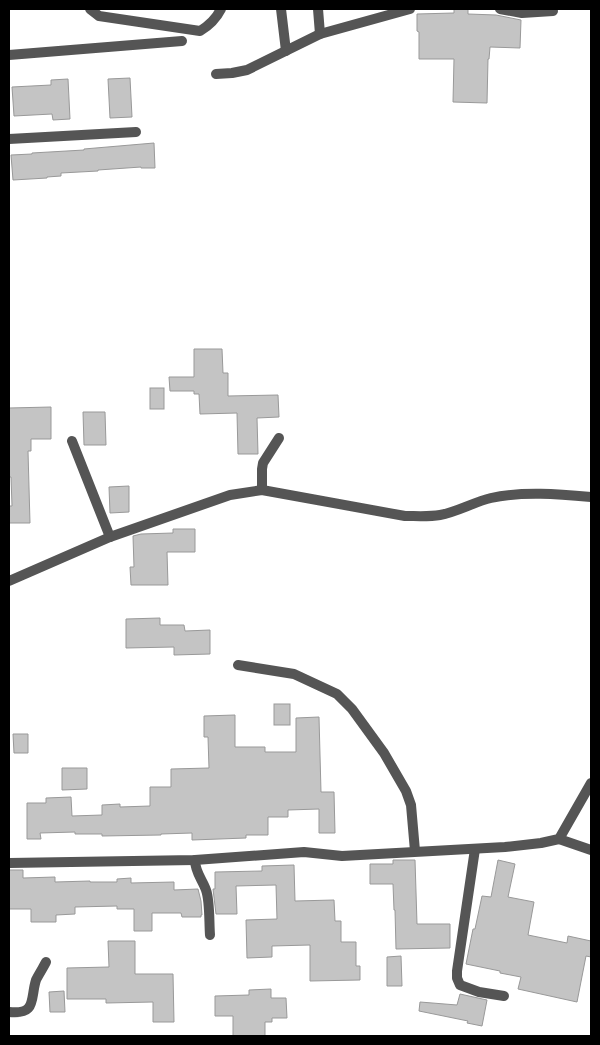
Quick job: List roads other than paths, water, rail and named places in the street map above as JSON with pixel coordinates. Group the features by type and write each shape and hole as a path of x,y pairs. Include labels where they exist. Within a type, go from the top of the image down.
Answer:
{"street":[{"path":"90,9 99,16 200,32 209,26 221,9"},
{"path":"281,9 286,50"},
{"path":"318,9 320,34"},
{"path":"216,74 247,70 320,34 410,9"},
{"path":"504,9 522,13 553,12"},
{"path":"9,55 182,41"},
{"path":"9,139 136,132"},
{"path":"262,490 263,463 279,438"},
{"path":"72,441 110,537"},
{"path":"9,581 110,537 230,494 262,490 405,516 439,515 491,498 514,495 559,494 591,497"},
{"path":"238,665 294,674 337,694 352,708 384,754 406,791 411,805 415,851"},
{"path":"559,839 591,783"},
{"path":"9,863 195,860 304,852 342,856 475,849 541,843 559,839 591,850"},
{"path":"475,849 457,978 460,984 479,992 504,996"},
{"path":"195,860 198,875 206,890 210,935"},
{"path":"9,1012 24,1012 28,1009 31,1004 36,980 46,962"}]}
